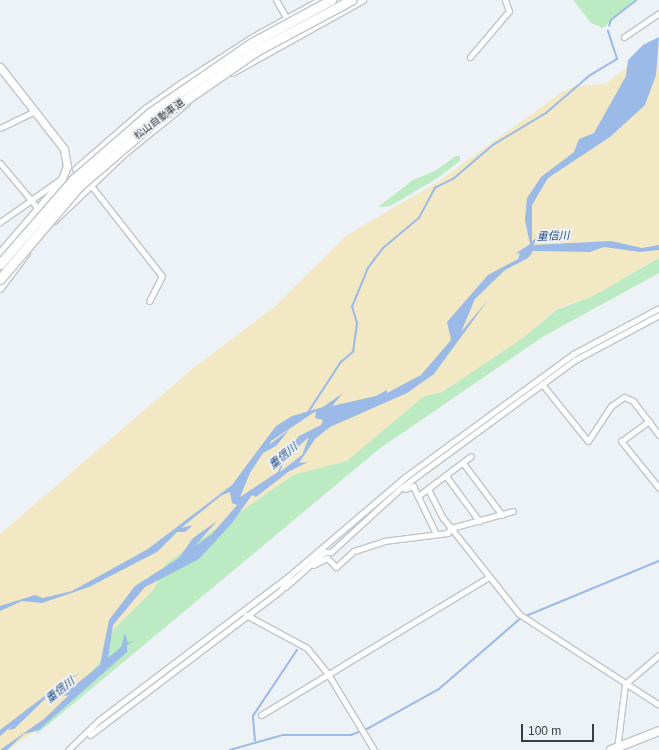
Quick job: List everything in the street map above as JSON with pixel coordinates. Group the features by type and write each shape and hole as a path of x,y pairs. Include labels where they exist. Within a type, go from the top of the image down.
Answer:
{"highway":[{"name":"松山自動車道","path":"0,264 73,180 150,113 252,43 330,0"},
{"name":"松山自動車道","path":"0,279 79,186 156,120 256,51 351,0"}],"main road":[{"path":"616,749 659,731"}],"street":[{"path":"276,0 286,17"},
{"path":"75,169 145,108 286,17 319,0"},
{"path":"0,289 45,231 90,185 162,122 226,77 363,0"},
{"path":"470,57 509,11 505,0"},
{"path":"624,37 659,13"},
{"path":"0,67 64,150 67,166 63,178 0,253"},
{"path":"0,128 35,111"},
{"path":"0,163 37,208"},
{"path":"67,166 75,169 90,185 162,276 149,301"},
{"path":"0,222 63,178"},
{"path":"82,740 99,720 290,575 368,507 573,354 659,308"},
{"path":"68,750 281,590 325,552 331,552 387,500 542,384 575,360 659,315"},
{"path":"542,384 588,441 619,398 633,401 659,435"},
{"path":"649,421 620,441 659,488"},
{"path":"418,496 471,456"},
{"path":"463,463 502,514"},
{"path":"446,476 479,521"},
{"path":"368,507 387,500 410,486 418,496 436,534"},
{"path":"428,489 451,528 519,614 659,705"},
{"path":"304,570 327,558 336,567 354,551 384,540 436,534 451,528 513,511"},
{"path":"281,590 290,575"},
{"path":"261,715 489,577"},
{"path":"246,615 307,648 328,674 374,750"},
{"path":"616,749 625,684 659,656"}],"green space":[{"path":"573,0 634,0 603,28 591,23"},
{"path":"456,156 460,156 460,161 436,179 390,206 378,207 413,180 435,171"},
{"path":"659,258 659,273 544,336 379,449 37,734 36,730 84,679 108,645 113,630 154,589 165,564 293,475 347,460 424,396 442,392 524,337 556,310 591,297"}],"sand":[{"path":"659,44 659,258 591,297 556,309 524,337 442,392 424,396 347,461 293,475 166,564 154,589 113,630 101,661 43,726 8,750 0,750 0,534 191,370 274,307 347,235 436,183 562,92 575,86 605,84"}],"water":[{"path":"659,37 656,75 645,105 610,137 548,178 532,205 532,241 545,231 533,245 611,241 642,248 659,245 659,250 640,252 604,247 590,252 533,251 528,258 505,270 475,299 461,332 488,300 434,374 407,393 330,427 315,439 299,463 308,462 288,472 256,497 252,495 232,523 199,559 145,587 113,625 108,658 121,647 125,633 128,643 136,640 127,645 127,652 39,730 24,734 7,750 0,750 44,719 69,695 45,699 14,729 8,730 14,724 0,736 0,730 63,682 81,672 54,692 74,686 100,665 109,620 135,586 179,558 193,538 217,521 195,546 212,534 237,505 232,503 230,492 222,495 181,528 193,525 185,532 177,532 157,552 89,587 42,603 22,601 0,611 0,606 35,595 43,598 72,591 148,549 232,485 276,426 292,416 323,407 343,393 332,406 376,396 387,390 387,393 421,375 451,340 447,322 488,275 518,259 520,253 515,254 530,244 525,220 527,198 541,177 574,152 579,139 594,133 626,76 628,60 643,45","holes":["316,411 315,418 323,420 321,425 299,436 284,455 278,472 240,497 250,473 263,453 276,446 289,430 270,444 271,441","309,437 302,455 280,472 285,458"]}],"waterway":[{"path":"609,26 611,20 637,0"},
{"path":"309,411 341,362 353,352 357,323 352,307 368,268 383,248 419,218 435,188 453,179 493,145 546,113 589,76 617,59 608,31"},
{"path":"526,616 659,561"},
{"path":"230,750 283,735 351,735 369,728 439,689 522,617"},
{"path":"255,741 253,716 297,650"}],"water label":[{"name":"重信川","path":"553,236"},
{"name":"重信川","path":"283,456"},
{"name":"重信川","path":"60,690"}]}
